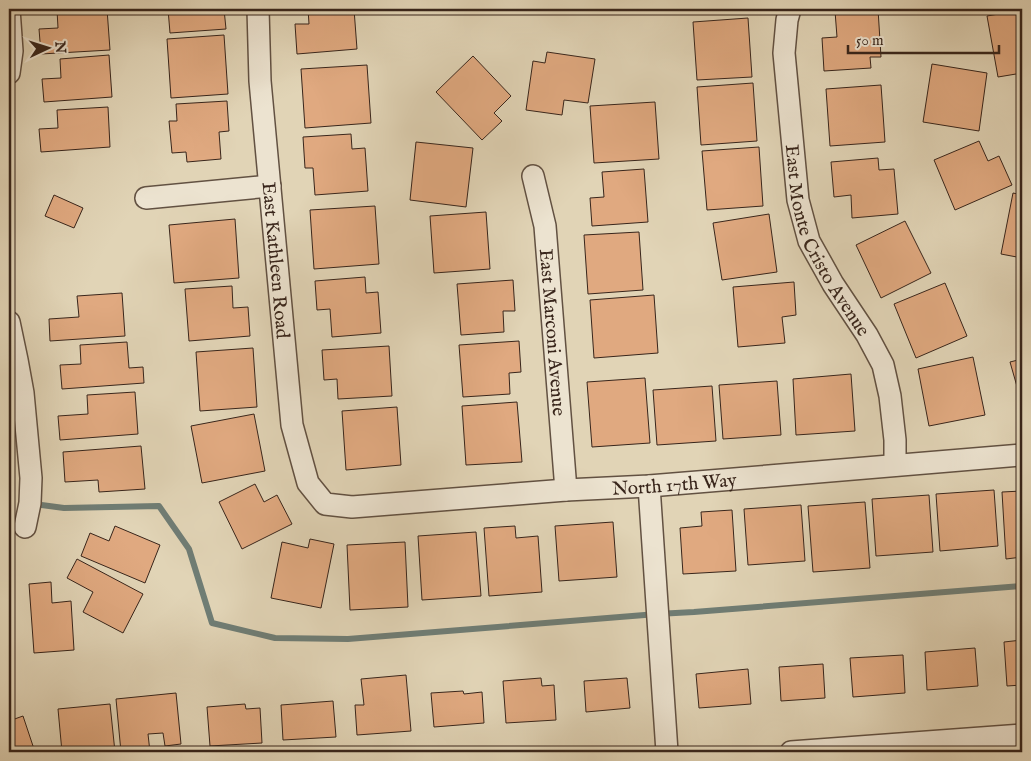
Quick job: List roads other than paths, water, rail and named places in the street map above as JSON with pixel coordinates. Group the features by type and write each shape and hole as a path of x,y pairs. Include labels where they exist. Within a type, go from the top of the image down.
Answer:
{"street":[{"path":"9,9 12,51 9,73"},
{"name":"East Kathleen Road","path":"258,9 260,81 292,425 308,483 325,504"},
{"name":"East Monte Cristo Avenue","path":"790,9 787,20 784,54 798,200 809,240 832,284 867,335 883,365 890,396 895,465"},
{"name":"East Marconi Avenue","path":"533,176 545,226 566,490"},
{"path":"146,198 270,186"},
{"path":"9,322 23,393 30,470 30,503 25,527"},
{"name":"North 17th Way","path":"325,504 352,506 566,490 649,486 1022,455"},
{"path":"649,486 667,752"},
{"path":"791,752 1022,735"}],"waterway":[{"path":"34,504 64,508 159,506 189,549 212,623 275,638 348,639 1022,586"}]}
